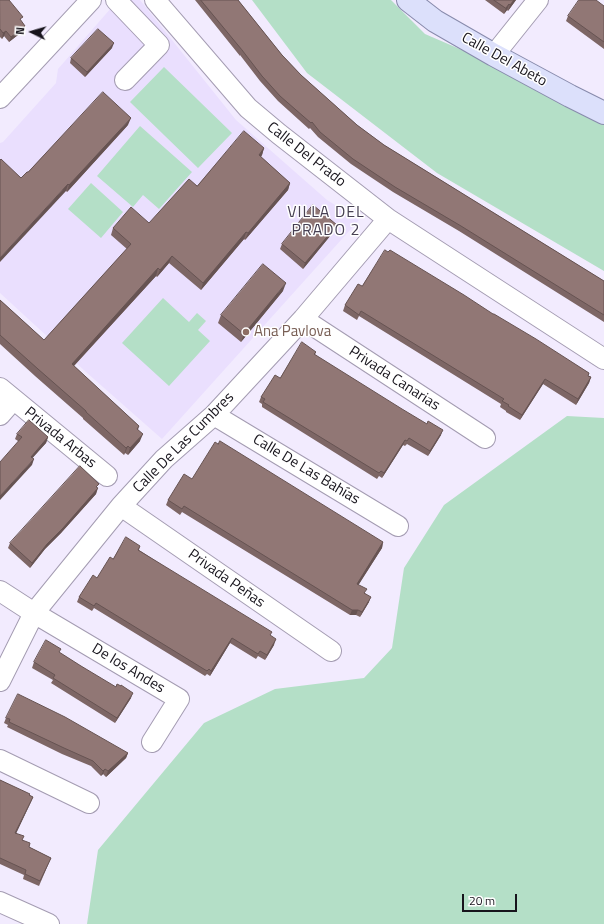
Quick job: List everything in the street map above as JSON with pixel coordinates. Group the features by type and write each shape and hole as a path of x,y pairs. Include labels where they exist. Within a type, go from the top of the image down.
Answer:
{"main road":[{"name":"Calle Del Abeto","path":"408,0 436,21 494,55 604,113"}],"street":[{"path":"0,98 91,0"},
{"path":"116,0 159,45 124,80"},
{"name":"Calle Del Prado","path":"155,0 248,108 279,134 388,219 604,359"},
{"path":"494,55 538,0"},
{"name":"Calle De Las Cumbres","path":"0,681 34,613 121,506 164,459 214,415 303,319 388,219"},
{"name":"Privada Canarias","path":"303,319 485,438"},
{"name":"Privada Arbas","path":"0,415 7,394 106,476"},
{"name":"Calle De Las Bahías","path":"214,415 398,526"},
{"name":"Privada Peñas","path":"121,506 331,651"},
{"path":"0,591 34,613"},
{"name":"De los Andes","path":"34,613 179,699 152,742"},
{"path":"0,760 89,803"},
{"path":"0,902 50,924"}],"shaded area":[{"path":"118,0 140,0 236,120 327,200 359,220 162,439 0,293 0,143 3,142 56,83 58,69"}],"green space":[{"path":"252,0 391,0 425,34 527,78 604,118 604,271 437,173 307,73"},
{"path":"164,67 232,133 198,168 130,102"},
{"path":"140,126 192,172 159,209 143,195 133,207 97,176"},
{"path":"91,183 123,212 101,238 68,209"},
{"path":"163,298 189,322 197,313 206,321 198,330 210,341 169,386 122,343"},
{"path":"567,416 604,418 604,924 87,924 98,850 204,723 275,689 364,678 392,648 404,568 444,505"}],"building":[{"path":"0,0 9,0 23,17 20,19 25,26 11,37 6,31 3,33 0,29"},
{"path":"201,0 238,0 282,55 301,75 357,125 384,145 604,281 604,315 461,226 395,187 353,159 320,132 312,122 311,123 280,96"},
{"path":"494,0 514,0 506,8"},
{"path":"579,0 596,0 604,6 604,42 568,16"},
{"path":"98,29 114,43 87,72 71,58"},
{"path":"103,92 131,118 0,258 0,160 1,159 21,178"},
{"path":"244,131 264,148 259,155 290,183 203,283 172,256 160,270 158,268 72,364 139,426 137,429 143,434 130,448 128,446 126,448 0,335 0,300 44,340 131,244 113,228 131,207 149,223 189,179 197,186"},
{"path":"313,205 337,225 305,263 282,244"},
{"path":"385,250 388,252 390,250 589,373 588,376 591,377 578,399 545,379 522,415 502,401 504,399 361,311 359,315 345,305 358,284 362,286"},
{"path":"263,264 286,283 244,334 221,315"},
{"path":"302,342 316,352 314,354 402,409 427,424 428,421 443,430 430,451 409,438 407,441 405,440 384,473 381,471 379,473 263,402 265,399 261,397 275,375 280,378"},
{"path":"29,420 48,437 31,457 34,459 0,496 0,462 22,437 17,434"},
{"path":"220,441 383,542 357,584 367,589 364,593 371,597 362,612 352,610 184,506 182,509 168,500 184,474 192,479 215,442 218,444"},
{"path":"80,466 99,484 96,487 98,488 47,544 32,563 10,543"},
{"path":"126,537 140,546 138,550 272,632 270,635 276,639 267,655 260,651 258,654 232,638 211,671 209,669 207,671 96,603 94,606 79,597 93,575 97,578 110,557 113,559"},
{"path":"46,640 61,649 59,652 81,666 116,687 117,684 121,685 133,693 117,718 53,678 55,675 34,662"},
{"path":"18,694 65,717 128,753 108,771 105,769 103,771 93,761 9,722 10,719 6,718"},
{"path":"0,780 30,794 29,795 33,797 15,833 24,836 22,840 30,843 29,847 51,858 40,881 25,874 26,870 0,858"}],"place":[{"name":"Ana Pavlova","path":"246,332"}],"district":[{"name":"VILLA DEL PRADO 2","path":"326,222"}]}
